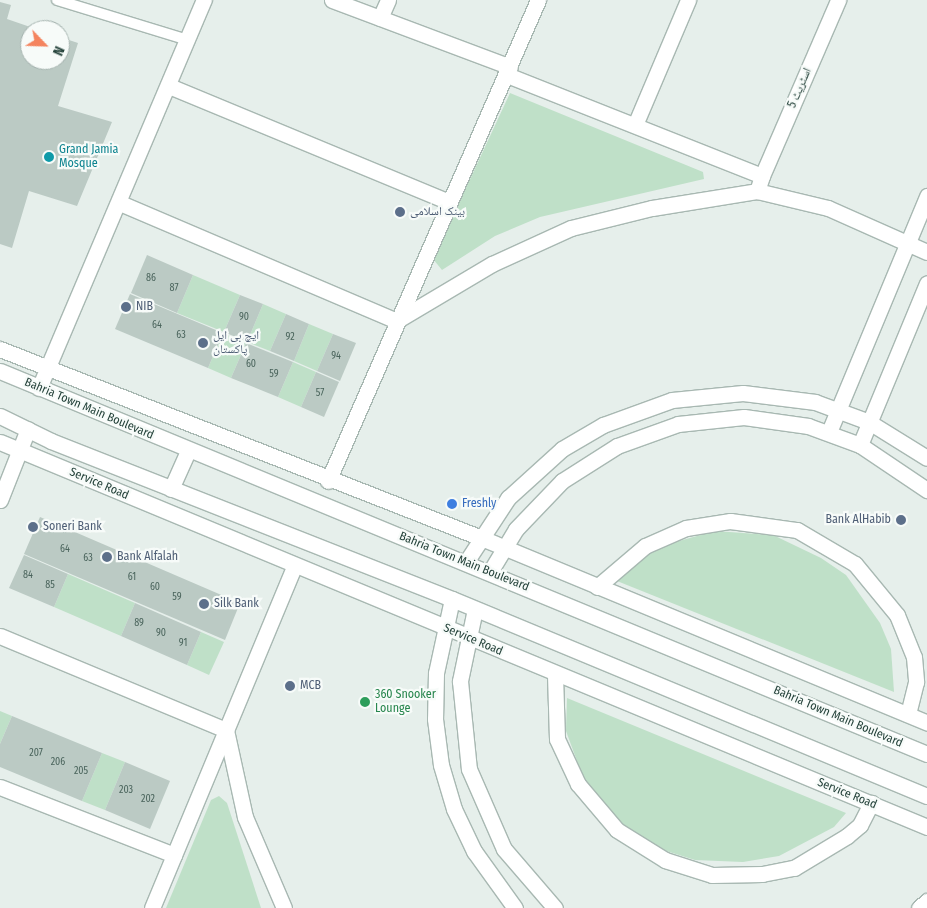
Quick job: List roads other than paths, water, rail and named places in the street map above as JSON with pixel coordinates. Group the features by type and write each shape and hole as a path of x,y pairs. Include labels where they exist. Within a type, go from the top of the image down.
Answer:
{"street":[{"path":"39,388 120,202 204,0"},
{"path":"332,0 380,18 762,176"},
{"path":"380,18 388,0"},
{"path":"328,480 447,201 509,71 538,0"},
{"path":"636,125 688,0"},
{"name":"اسٹریٹ 5","path":"757,191 838,0"},
{"path":"169,86 447,201"},
{"path":"396,320 492,264 571,228 652,208 757,191 793,196 828,208 927,252"},
{"path":"829,432 927,196"},
{"path":"120,202 396,320"},
{"path":"860,445 927,282"},
{"path":"0,349 47,370 504,547 927,722"},
{"name":"Bahria Town Main Boulevard","path":"0,371 188,451 466,562 927,754"},
{"path":"466,562 479,537 519,486 562,449 604,425 648,407 695,396 743,392 791,397 838,409 869,422 927,458"},
{"path":"0,416 171,489 452,599 927,796"},
{"path":"490,572 504,547 562,481 597,456 644,434 700,420 744,417 787,421 829,432 860,445 927,490"},
{"path":"0,500 28,429"},
{"name":"Service Road","path":"0,442 294,568 927,827"},
{"path":"171,489 188,451"},
{"path":"597,587 645,546 686,528 730,521 797,530 855,564 897,615 914,657 916,682 908,714"},
{"path":"152,908 294,568"},
{"path":"452,599 443,628 435,719 447,788 474,851 515,908"},
{"path":"475,609 467,638 461,718 475,790 504,849 555,908"},
{"path":"0,636 226,730"},
{"path":"555,675 558,739 587,798 631,841 679,865 712,875 762,874 794,868 841,842 860,825 871,803"},
{"path":"226,730 245,818 284,908"},
{"path":"0,787 174,855"},
{"path":"919,908 927,901"}],"lane":[{"path":"57,0 188,40"}],"place":[{"name":"Grand Jamia Mosque","path":"49,157"},
{"name":"بینک اسلامی","path":"400,212"},
{"name":"NIB","path":"126,307"},
{"name":"ایچ بی ایل پاکستان","path":"203,343"},
{"name":"Freshly","path":"452,504"},
{"name":"Bank AlHabib","path":"901,520"},
{"name":"Soneri Bank","path":"33,527"},
{"name":"Bank Alfalah","path":"107,557"},
{"name":"Silk Bank","path":"204,604"},
{"name":"MCB","path":"290,686"},
{"name":"360 Snooker Lounge","path":"365,702"}]}
